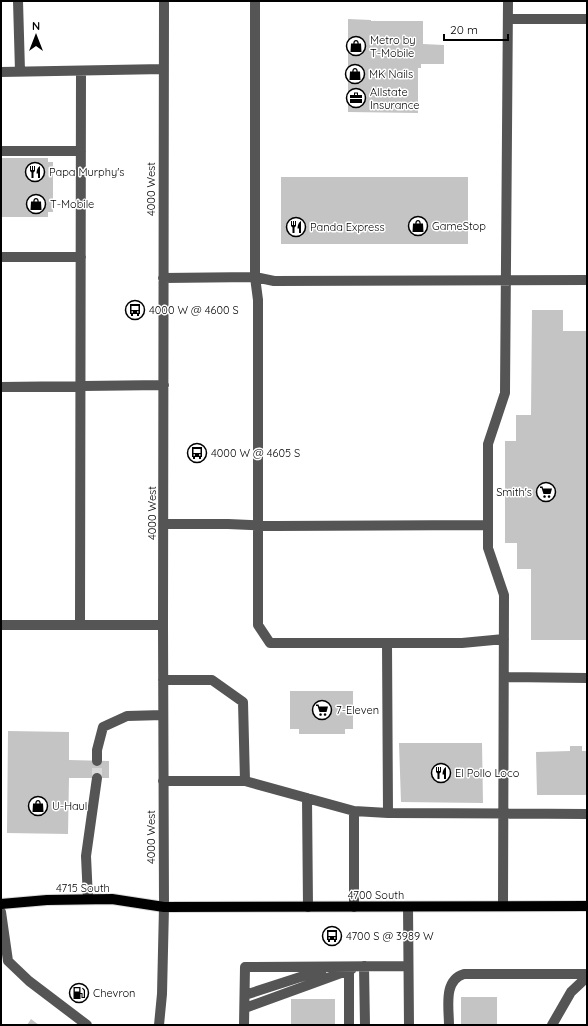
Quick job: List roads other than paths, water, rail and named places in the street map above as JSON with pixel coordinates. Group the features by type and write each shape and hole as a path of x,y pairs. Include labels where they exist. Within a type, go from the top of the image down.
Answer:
{"main road":[{"name":"4715 South","path":"1,904 47,900 112,899 164,907"},
{"name":"4700 South","path":"164,907 587,906"}],"street":[{"path":"18,1 20,71"},
{"name":"4000 West","path":"159,1025 162,994 164,907 162,625 164,524 164,1"},
{"path":"255,1 255,277 258,300 258,625 270,643 462,643 504,638"},
{"path":"503,906 502,814 504,595 488,548 488,444 505,393 508,1"},
{"path":"509,19 587,19"},
{"path":"1,72 164,69"},
{"path":"80,625 81,71"},
{"path":"1,151 81,151"},
{"path":"1,257 81,257"},
{"path":"163,278 255,277 274,281 587,280"},
{"path":"1,387 164,386"},
{"path":"164,524 488,525"},
{"path":"1,626 162,625"},
{"path":"387,644 388,813"},
{"path":"504,677 586,677"},
{"path":"163,680 212,680 243,702 245,781"},
{"path":"97,761 97,750 103,727 127,716 163,715"},
{"path":"88,899 86,856 97,778"},
{"path":"163,781 245,781 354,811 388,813 587,814"},
{"path":"307,798 308,907"},
{"path":"354,811 354,907"},
{"path":"408,907 409,1025"},
{"path":"1,912 8,961 29,981 87,1025"},
{"path":"244,1025 245,968 408,966"},
{"path":"245,995 332,967"},
{"path":"245,1008 361,967"},
{"path":"361,967 365,1025"},
{"path":"349,970 349,1024"},
{"path":"449,1025 448,995 454,980 464,974 587,975"},
{"path":"552,1025 571,992 587,975"}],"tunnel":[{"path":"97,761 97,778"}],"place":[{"name":"Metro by T-Mobile","path":"356,46"},
{"name":"MK Nails","path":"355,74"},
{"name":"Allstate Insurance","path":"356,98"},
{"name":"Papa Murphy's","path":"35,172"},
{"name":"T-Mobile","path":"36,204"},
{"name":"GameStop","path":"418,226"},
{"name":"Panda Express","path":"296,227"},
{"name":"4000 W @ 4600 S","path":"135,310"},
{"name":"4000 W @ 4605 S","path":"197,453"},
{"name":"Smith's","path":"546,492"},
{"name":"7-Eleven","path":"322,710"},
{"name":"El Pollo Loco","path":"441,773"},
{"name":"U-Haul","path":"38,806"},
{"name":"4700 S @ 3989 W","path":"332,936"},
{"name":"Chevron","path":"79,993"}]}
